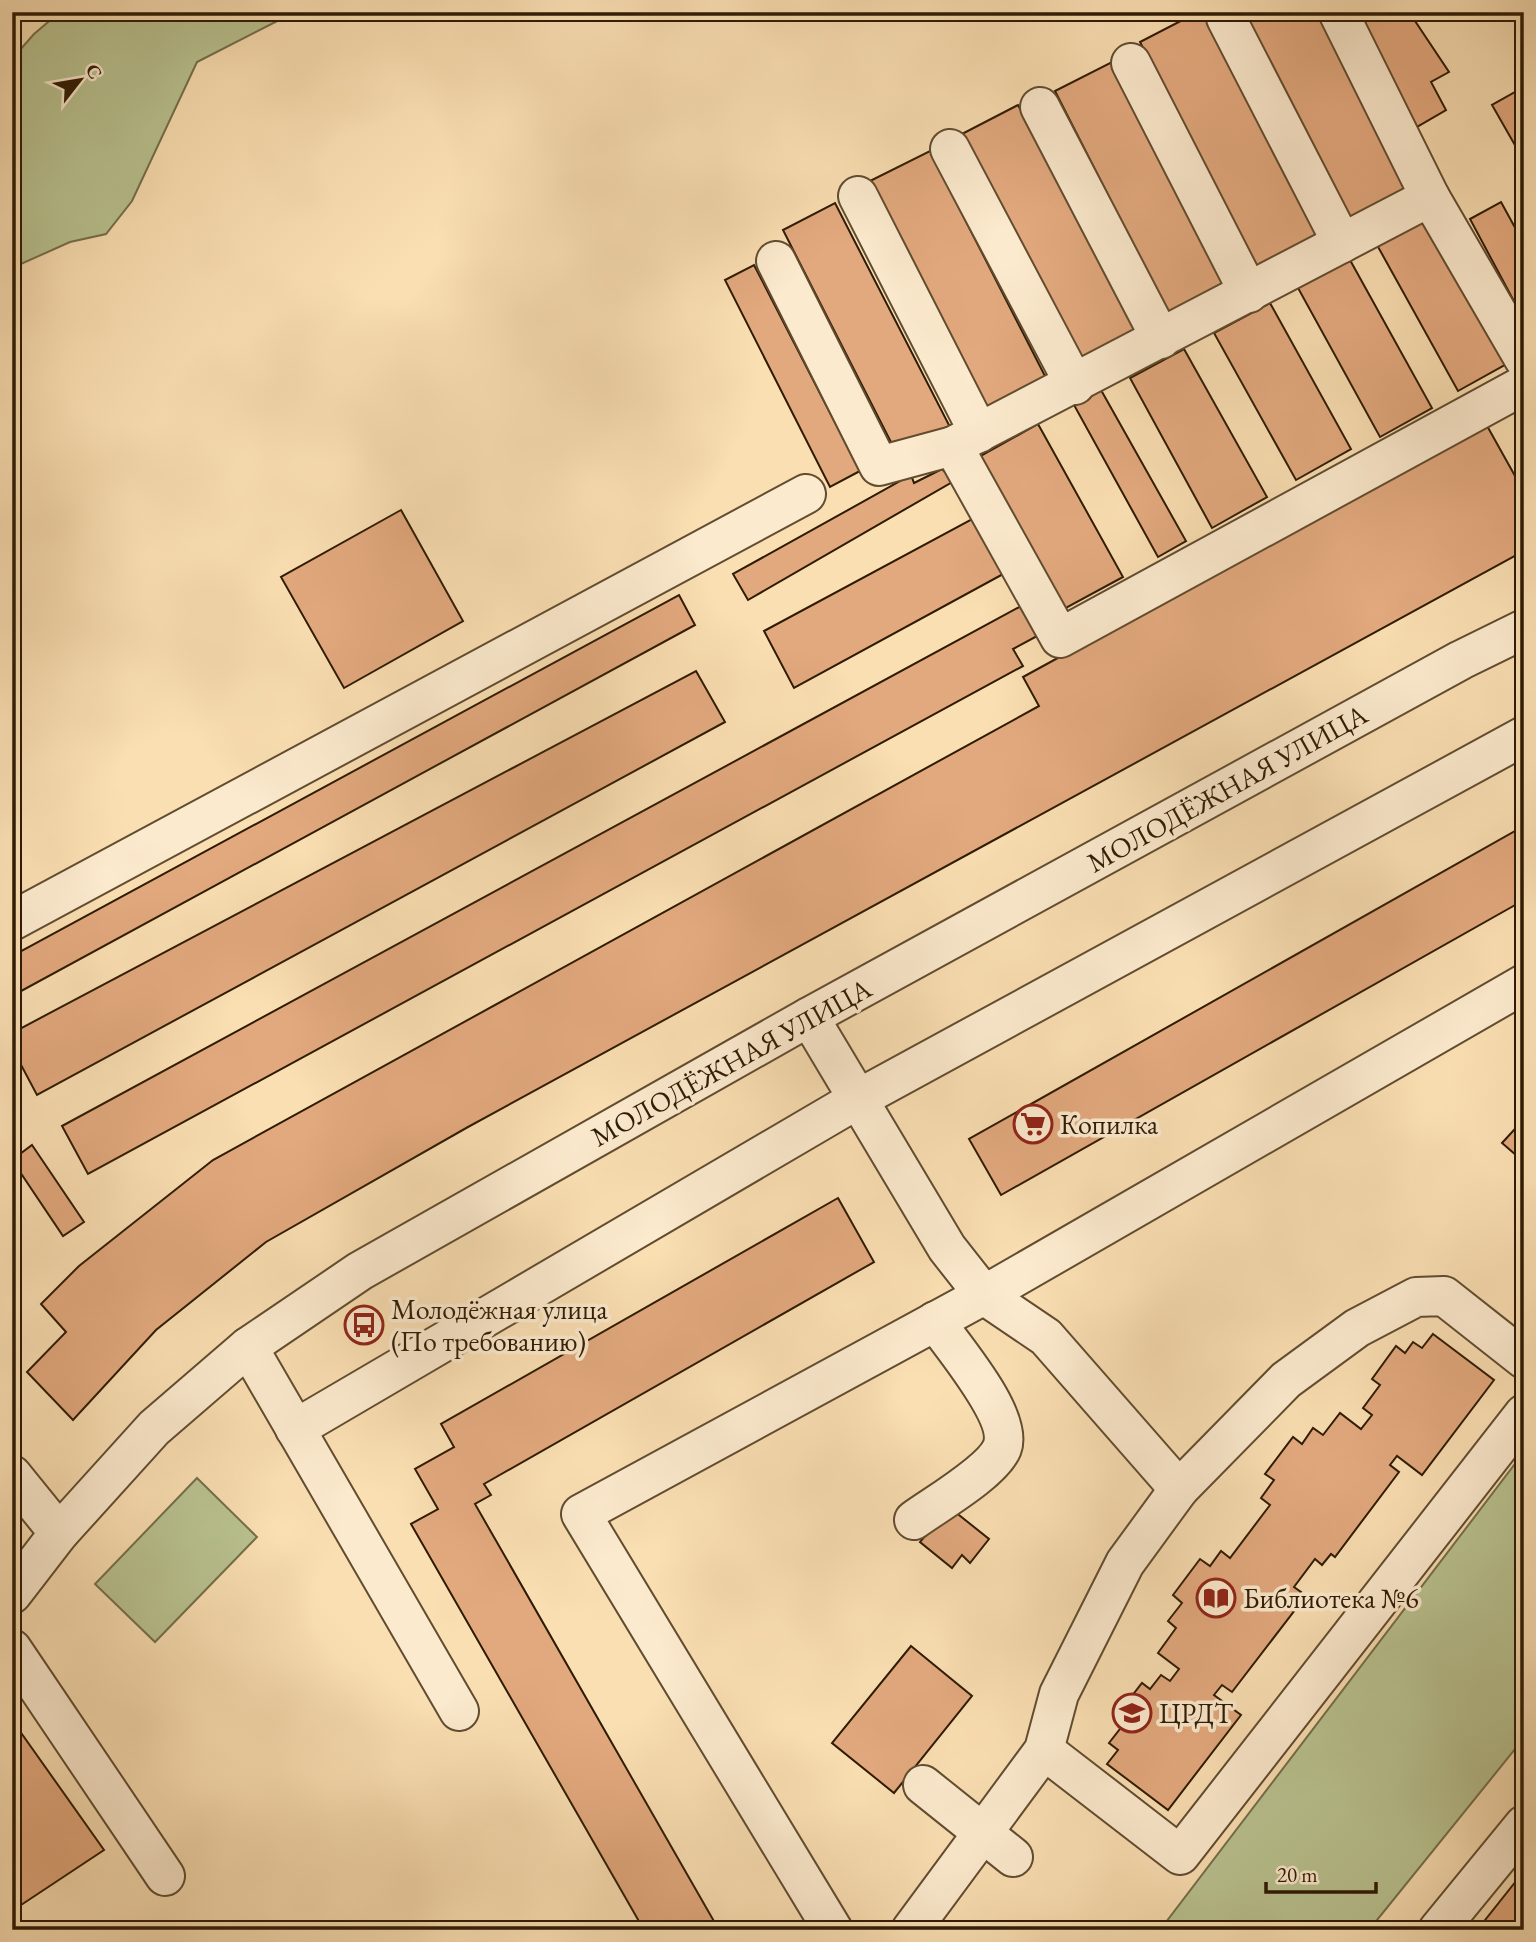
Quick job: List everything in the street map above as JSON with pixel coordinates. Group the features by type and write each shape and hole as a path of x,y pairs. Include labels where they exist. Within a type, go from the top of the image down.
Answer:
{"street":[{"path":"1338,12 1430,197 1524,359"},
{"path":"1226,18 1342,243"},
{"path":"1131,63 1249,293"},
{"path":"1040,107 1161,339"},
{"path":"950,149 1075,385"},
{"path":"858,196 966,440 1060,638 1524,385"},
{"path":"776,261 879,466 966,440 1430,197"},
{"path":"12,922 806,494"},
{"name":"МОЛОДЁЖНАЯ УЛИЦА","path":"12,1594 59,1533 154,1429 248,1347 360,1271 809,1017 1461,660 1524,629"},
{"path":"295,1429 858,1099 1524,736"},
{"path":"833,1930 581,1514 984,1294 1524,984"},
{"path":"809,1017 947,1248 984,1294 1046,1337 1179,1489"},
{"path":"911,1930 1044,1750 1059,1694 1125,1563 1179,1489 1286,1380 1357,1328 1416,1297 1444,1296 1524,1359"},
{"path":"914,1520 988,1466 1002,1448 1001,1419 935,1321"},
{"path":"248,1347 459,1711"},
{"path":"1044,1750 1180,1855 1524,1414"},
{"path":"12,1475 59,1533"},
{"path":"12,1649 165,1876"},
{"path":"923,1785 1013,1857"},
{"path":"1438,1930 1524,1825"}],"green space":[{"path":"60,12 295,12 197,62 132,201 106,234 70,242 12,268 12,59 34,34"},
{"path":"1524,1452 1524,1738 1369,1930 1160,1930"},
{"path":"197,1478 257,1537 155,1642 95,1584"}],"building":[{"path":"1198,12 1203,12 1317,236 1256,267 1140,42"},
{"path":"1241,12 1319,12 1411,189 1349,221"},
{"path":"1360,12 1409,12 1449,72 1431,82 1446,110 1415,128"},
{"path":"1114,61 1228,285 1169,315 1055,91"},
{"path":"1524,87 1524,161 1492,105"},
{"path":"1018,105 1136,331 1077,361 960,135"},
{"path":"930,151 1046,378 986,408 870,181"},
{"path":"1501,202 1524,244 1524,320 1470,219"},
{"path":"835,203 950,427 897,454 783,230"},
{"path":"1430,218 1510,362 1458,391 1377,245"},
{"path":"1350,260 1432,408 1380,437 1298,288"},
{"path":"754,265 860,471 830,487 725,280"},
{"path":"1270,303 1351,449 1296,480 1214,333"},
{"path":"1184,349 1267,497 1212,528 1130,378"},
{"path":"1101,390 1186,541 1158,557 1074,405"},
{"path":"1038,424 1123,577 1064,609 979,457"},
{"path":"1486,424 1524,492 1524,551 468,1127 266,1242 156,1330 73,1420 27,1372 66,1332 41,1304 79,1266 213,1160 1039,706 1023,677"},
{"path":"942,469 954,481 748,600 733,574 911,475 914,483"},
{"path":"401,510 463,621 344,688 281,577"},
{"path":"974,518 1005,573 794,688 764,631"},
{"path":"679,595 695,625 12,996 12,956"},
{"path":"1023,605 1039,635 1013,649 1023,666 88,1174 62,1126"},
{"path":"696,671 725,722 37,1095 12,1048 12,1033"},
{"path":"1524,826 1524,900 1001,1195 969,1139"},
{"path":"1524,1119 1524,1162 1502,1143"},
{"path":"32,1145 84,1222 63,1236 12,1160"},
{"path":"838,1198 874,1262 484,1484 491,1495 475,1504 719,1930 644,1930 411,1524 438,1509 415,1469 454,1447 441,1424"},
{"path":"1433,1334 1494,1380 1422,1475 1397,1456 1390,1465 1399,1472 1335,1557 1331,1554 1322,1565 1315,1559 1294,1587 1301,1592 1293,1603 1298,1606 1232,1692 1222,1685 1214,1695 1241,1715 1168,1810 1107,1764 1118,1750 1109,1743 1123,1725 1114,1719 1142,1683 1150,1689 1161,1675 1170,1681 1179,1669 1158,1653 1176,1628 1168,1621 1182,1603 1173,1595 1200,1559 1210,1566 1221,1551 1230,1558 1270,1505 1261,1498 1274,1480 1265,1474 1293,1437 1302,1444 1313,1428 1323,1435 1340,1413 1361,1429 1372,1415 1363,1408 1380,1385 1372,1379 1396,1346 1405,1353 1413,1342 1422,1348"},
{"path":"949,1507 989,1539 970,1563 962,1555 952,1568 920,1542"},
{"path":"911,1646 972,1696 894,1793 832,1743"},
{"path":"12,1720 104,1850 12,1911"},
{"path":"1524,1871 1524,1930 1488,1930 1482,1924"}],"place":[{"name":"Копилка","path":"1033,1124"},
{"name":"Молодёжная улица (По требованию)","path":"364,1325"},
{"name":"Библиотека №6","path":"1216,1598"},
{"name":"ЦРДТ","path":"1132,1713"}]}
